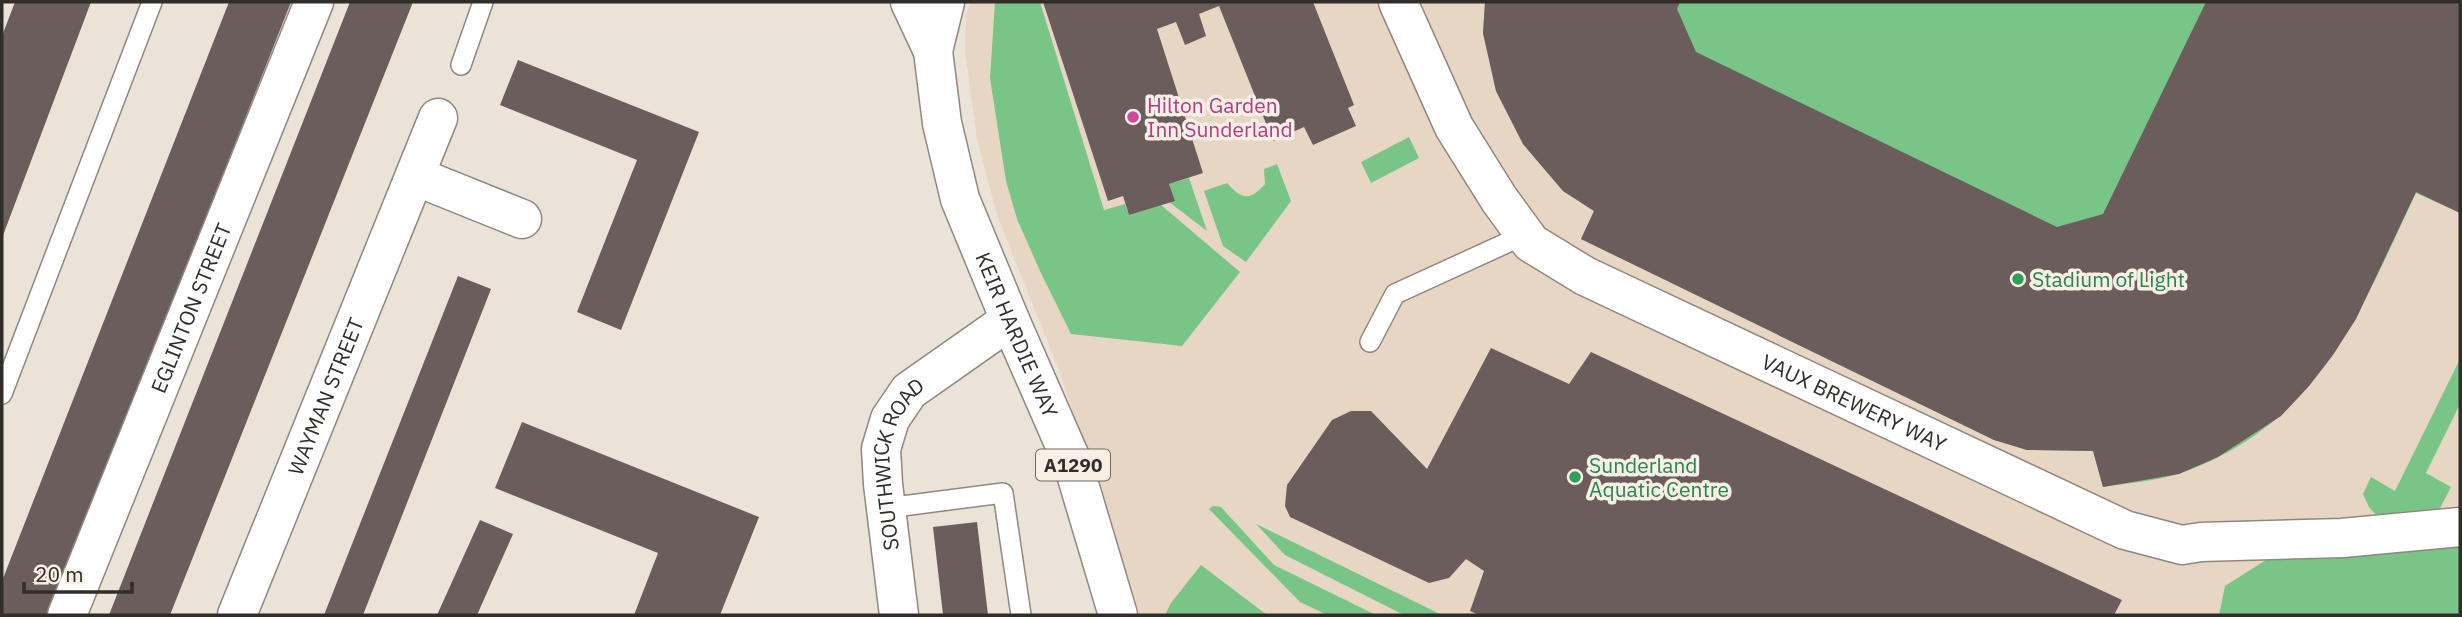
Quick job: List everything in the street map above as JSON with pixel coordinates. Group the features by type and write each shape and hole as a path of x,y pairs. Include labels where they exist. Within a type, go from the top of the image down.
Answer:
{"street":[{"name":"EGLINTON STREET","path":"67,615 314,2"},
{"name":"A1290","path":"910,2 933,51"},
{"name":"A1290","path":"933,51 945,2"},
{"name":"VAUX BREWERY WAY","path":"1398,2 1454,127 1499,199 1531,243 1584,276 2125,530 2182,545 2201,542 2342,538 2460,527"},
{"name":"KEIR HARDIE WAY","path":"933,51 942,123 961,199 1073,464 1118,615"},
{"name":"WAYMAN STREET","path":"237,615 438,118"},
{"path":"415,176 522,219"},
{"name":"SOUTHWICK ROAD","path":"900,615 881,449 890,419 909,391 1010,320"}],"lane":[{"path":"2,394 152,2"},
{"path":"461,65 483,2"},
{"path":"1370,342 1395,294 1524,234"},
{"path":"887,508 1003,493 1021,615"}],"shaded area":[{"path":"970,2 2460,2 2460,542 2226,586 2219,615 1140,615 1060,373 997,215 977,139 965,52 966,16"}],"green space":[{"path":"995,2 1040,2 1104,210 1125,204 1129,215 1161,205 1240,272 1182,346 1071,334 1017,219 1006,181 990,78"},
{"name":"Stadium of Light","path":"1485,2 2460,2 2460,213 2416,193 2375,281 2329,360 2301,395 2268,426 2228,452 2181,473 2103,487 2093,451 2027,450 1994,440 1581,239 1594,211 1563,191 1523,144 1496,91 1483,33"},
{"path":"1409,137 1419,158 1371,183 1361,162"},
{"path":"1277,164 1291,201 1246,262 1223,246 1204,191 1227,183 1237,193 1250,196 1265,184 1264,169"},
{"path":"1189,178 1207,231 1169,202 1174,200 1169,184"},
{"path":"2460,359 2460,404 2426,473 2451,487 2437,514 2378,517 2363,494 2371,477 2395,491"},
{"path":"1213,506 1221,507 1274,565 1376,615 1327,615 1300,602 1209,509"},
{"path":"1256,524 1442,615 1404,615 1285,555"},
{"path":"2460,542 2460,615 2219,615 2225,586 2269,558"},
{"path":"1201,565 1267,615 1165,615 1171,603"}],"building":[{"path":"15,2 91,2 2,238 2,36"},
{"path":"229,2 291,2 49,615 2,615 2,581"},
{"path":"350,2 413,2 170,615 109,615"},
{"name":"Hilton Garden Inn Sunderland","path":"1043,2 1313,2 1354,105 1348,108 1356,126 1313,145 1304,127 1273,141 1219,6 1199,14 1206,36 1185,45 1176,22 1157,29 1203,173 1169,184 1175,201 1129,215 1123,196 1108,201"},
{"name":"Stadium of Light","path":"1485,2 1680,2 1677,9 1696,52 2057,227 2103,214 2206,2 2460,2 2460,213 2416,192 2356,319 2333,355 2281,416 2218,457 2179,474 2103,487 2093,451 2027,450 1994,440 1581,239 1594,211 1563,191 1523,144 1496,91 1483,33"},
{"path":"518,60 699,132 621,330 577,312 637,160 500,105"},
{"path":"458,276 491,289 363,615 324,615"},
{"name":"Sunderland Aquatic Centre","path":"1491,348 1569,384 1591,352 2122,600 2114,615 1479,615 1470,611 1484,571 1466,559 1449,578 1429,583 1290,517 1285,506 1287,485 1332,420 1351,411 1371,411 1427,469"},
{"path":"522,422 759,517 720,615 634,615 658,553 495,488"},
{"path":"480,520 513,534 477,615 437,615"},
{"path":"977,522 988,615 943,615 933,527"}],"place":[{"name":"Hilton Garden Inn Sunderland","path":"1133,117"},
{"name":"Stadium of Light","path":"2018,279"},
{"name":"Sunderland Aquatic Centre","path":"1575,477"}]}
